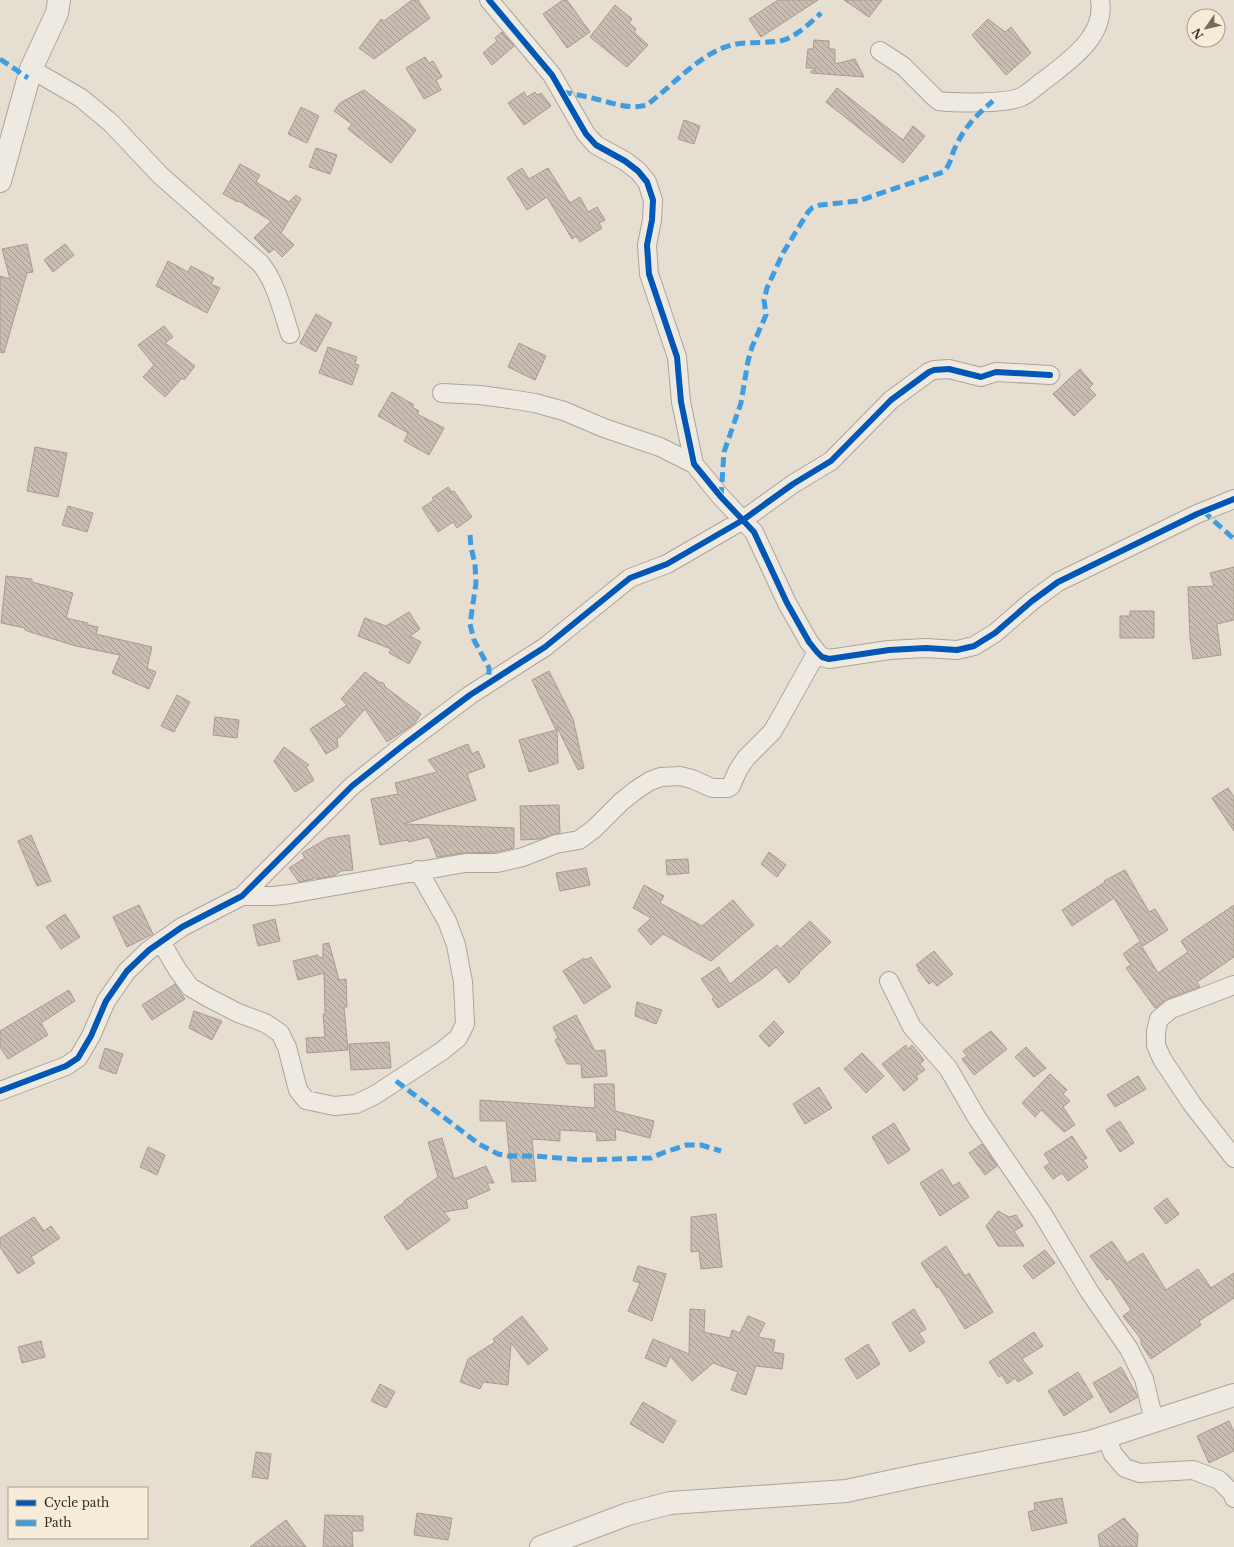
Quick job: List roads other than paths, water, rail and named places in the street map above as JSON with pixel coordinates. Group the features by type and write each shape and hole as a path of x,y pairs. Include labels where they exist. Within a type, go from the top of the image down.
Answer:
{"street":[{"path":"0,181 31,70 57,13 59,0"},
{"path":"489,0 552,75 586,134 596,145 625,161 638,171 647,182 653,200 652,220 647,245 649,274 677,357 681,402 694,464"},
{"path":"880,51 903,66 939,101 1001,101 1021,97 1076,55 1093,35 1099,18 1100,0"},
{"path":"31,70 81,98 111,123 160,175 260,262 267,271 290,334"},
{"path":"0,1091 66,1066 78,1058 91,1036 106,1001 127,971 149,950 182,927 242,896 352,786 406,743 470,696 545,647 630,578 667,564 743,520 793,484 831,461 891,400 929,372 934,370 950,369 981,378 996,372 1050,375"},
{"path":"442,393 480,395 510,399 535,403 564,411 604,428 660,447 694,464 754,532 787,603 817,652 822,657 829,659 889,650 926,648 957,650 974,646 995,633 1032,601 1058,582 1196,514 1234,500"},
{"path":"242,896 274,896 290,894 418,870 465,863 497,863 510,861 556,844 579,840 594,829 620,802 650,781 660,777 680,776 692,779 712,788 728,788 731,786 738,770 746,758 772,732 817,652"},
{"path":"161,942 190,987 238,1013 264,1023 280,1033 287,1047 298,1090 306,1100 334,1106 356,1104 375,1095 442,1051 458,1038 465,1024 463,982 456,946 447,921 418,870"},
{"path":"889,981 912,1027 948,1068 978,1118 1042,1213 1089,1291 1128,1349 1144,1379 1154,1421"},
{"path":"1234,985 1165,1013 1159,1019 1156,1031 1156,1045 1162,1059 1192,1104 1234,1158"},
{"path":"541,1547 628,1514 670,1503 846,1491 1090,1442 1234,1395"},
{"path":"1106,1437 1113,1454 1125,1468 1140,1473 1193,1470 1219,1480 1232,1493 1234,1498"}]}
